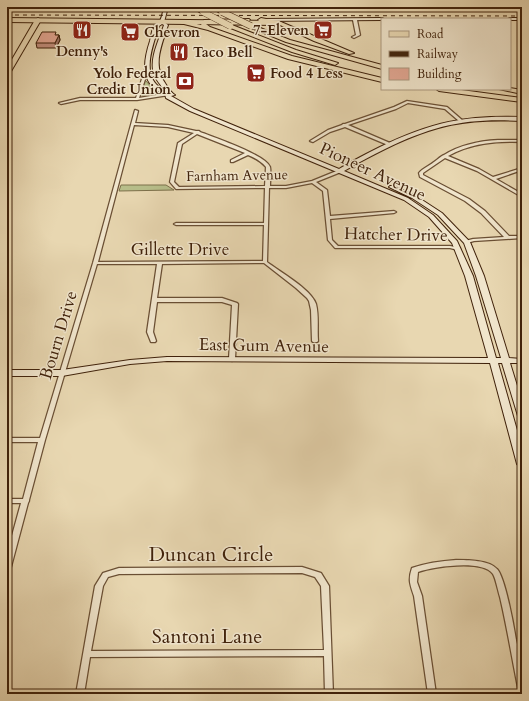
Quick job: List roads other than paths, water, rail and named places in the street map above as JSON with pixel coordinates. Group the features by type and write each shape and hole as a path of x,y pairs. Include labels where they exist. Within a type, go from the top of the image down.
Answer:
{"highway":[{"path":"194,7 230,26 294,51 381,75"},
{"path":"213,7 251,26 288,41 381,67"},
{"path":"7,64 35,20"},
{"path":"7,73 35,20"},
{"path":"202,22 247,20"},
{"path":"261,20 279,23 336,48 381,62"},
{"path":"179,22 208,28 261,49 299,60 381,80"},
{"path":"202,22 208,28"},
{"path":"447,90 522,100"},
{"path":"460,90 522,100"},
{"path":"509,90 522,92"}],"main road":[{"name":"Pioneer Avenue","path":"166,7 163,21 166,25 158,55 156,73 159,81 167,89 168,97 178,104 414,197 440,214 467,242 506,360 522,416"},
{"path":"75,22 99,19"},
{"path":"49,21 99,19 151,19 179,22 279,23 355,21"},
{"path":"7,20 75,22 247,20 381,21"},
{"name":"Pioneer Avenue","path":"163,21 157,25 150,47 146,70 152,82 159,91 176,96 195,106 343,169 406,199 445,229 455,242 469,276 522,464"},
{"path":"511,21 522,21"},
{"path":"150,47 153,51 152,56 158,55"},
{"path":"201,113 208,114 234,125 240,124"},
{"name":"Farnham Avenue","path":"343,169 389,144 428,127 460,120 491,118 522,119"},
{"name":"East Gum Avenue","path":"7,373 62,373 152,359 522,361"}],"street":[{"path":"354,38 358,35 355,21"},
{"path":"136,99 146,70"},
{"path":"60,103 80,99 136,99 168,94"},
{"path":"312,140 329,131 395,108 404,103 412,102 446,108 460,120"},
{"name":"Bourn Drive","path":"7,568 42,440 95,262 136,111"},
{"path":"133,124 168,124 198,132 248,153 266,163 268,168 265,262 274,271 304,292 312,300 315,341"},
{"path":"344,125 389,144"},
{"name":"Farnham Avenue","path":"198,132 183,140 179,146 172,182 178,188 267,188 292,186 313,182 343,169"},
{"path":"507,237 483,212 467,200 421,176 421,173 423,170 444,156 460,148 477,143 494,141 522,141"},
{"path":"232,160 248,153"},
{"path":"444,156 468,165 494,178 522,196"},
{"path":"494,178 522,169"},
{"name":"Hatcher Drive","path":"313,182 325,190 330,240 337,247 450,247 458,249"},
{"path":"328,218 394,212"},
{"path":"176,224 266,224"},
{"path":"467,242 507,237 522,237"},
{"name":"Gillette Drive","path":"95,262 265,262"},
{"path":"152,341 150,332 160,262"},
{"path":"155,300 222,300 235,304 232,359"},
{"path":"7,440 42,440"},
{"path":"7,501 26,501"},
{"path":"432,694 418,596 413,582 414,570 426,566 480,563 490,566 497,572 502,586 503,601 522,688"},
{"name":"Duncan Circle","path":"80,694 100,586 106,575 126,571 302,570 318,576 325,586 329,694"},
{"name":"Santoni Lane","path":"87,654 328,653"}],"railway":[{"path":"7,15 522,16"}],"place":[{"name":"Denny's","path":"82,30"},
{"name":"7-Eleven","path":"323,30"},
{"name":"Chevron","path":"130,32"},
{"name":"Taco Bell","path":"179,52"},
{"name":"Food 4 Less","path":"256,73"},
{"name":"Yolo Federal Credit Union","path":"185,81"}]}
